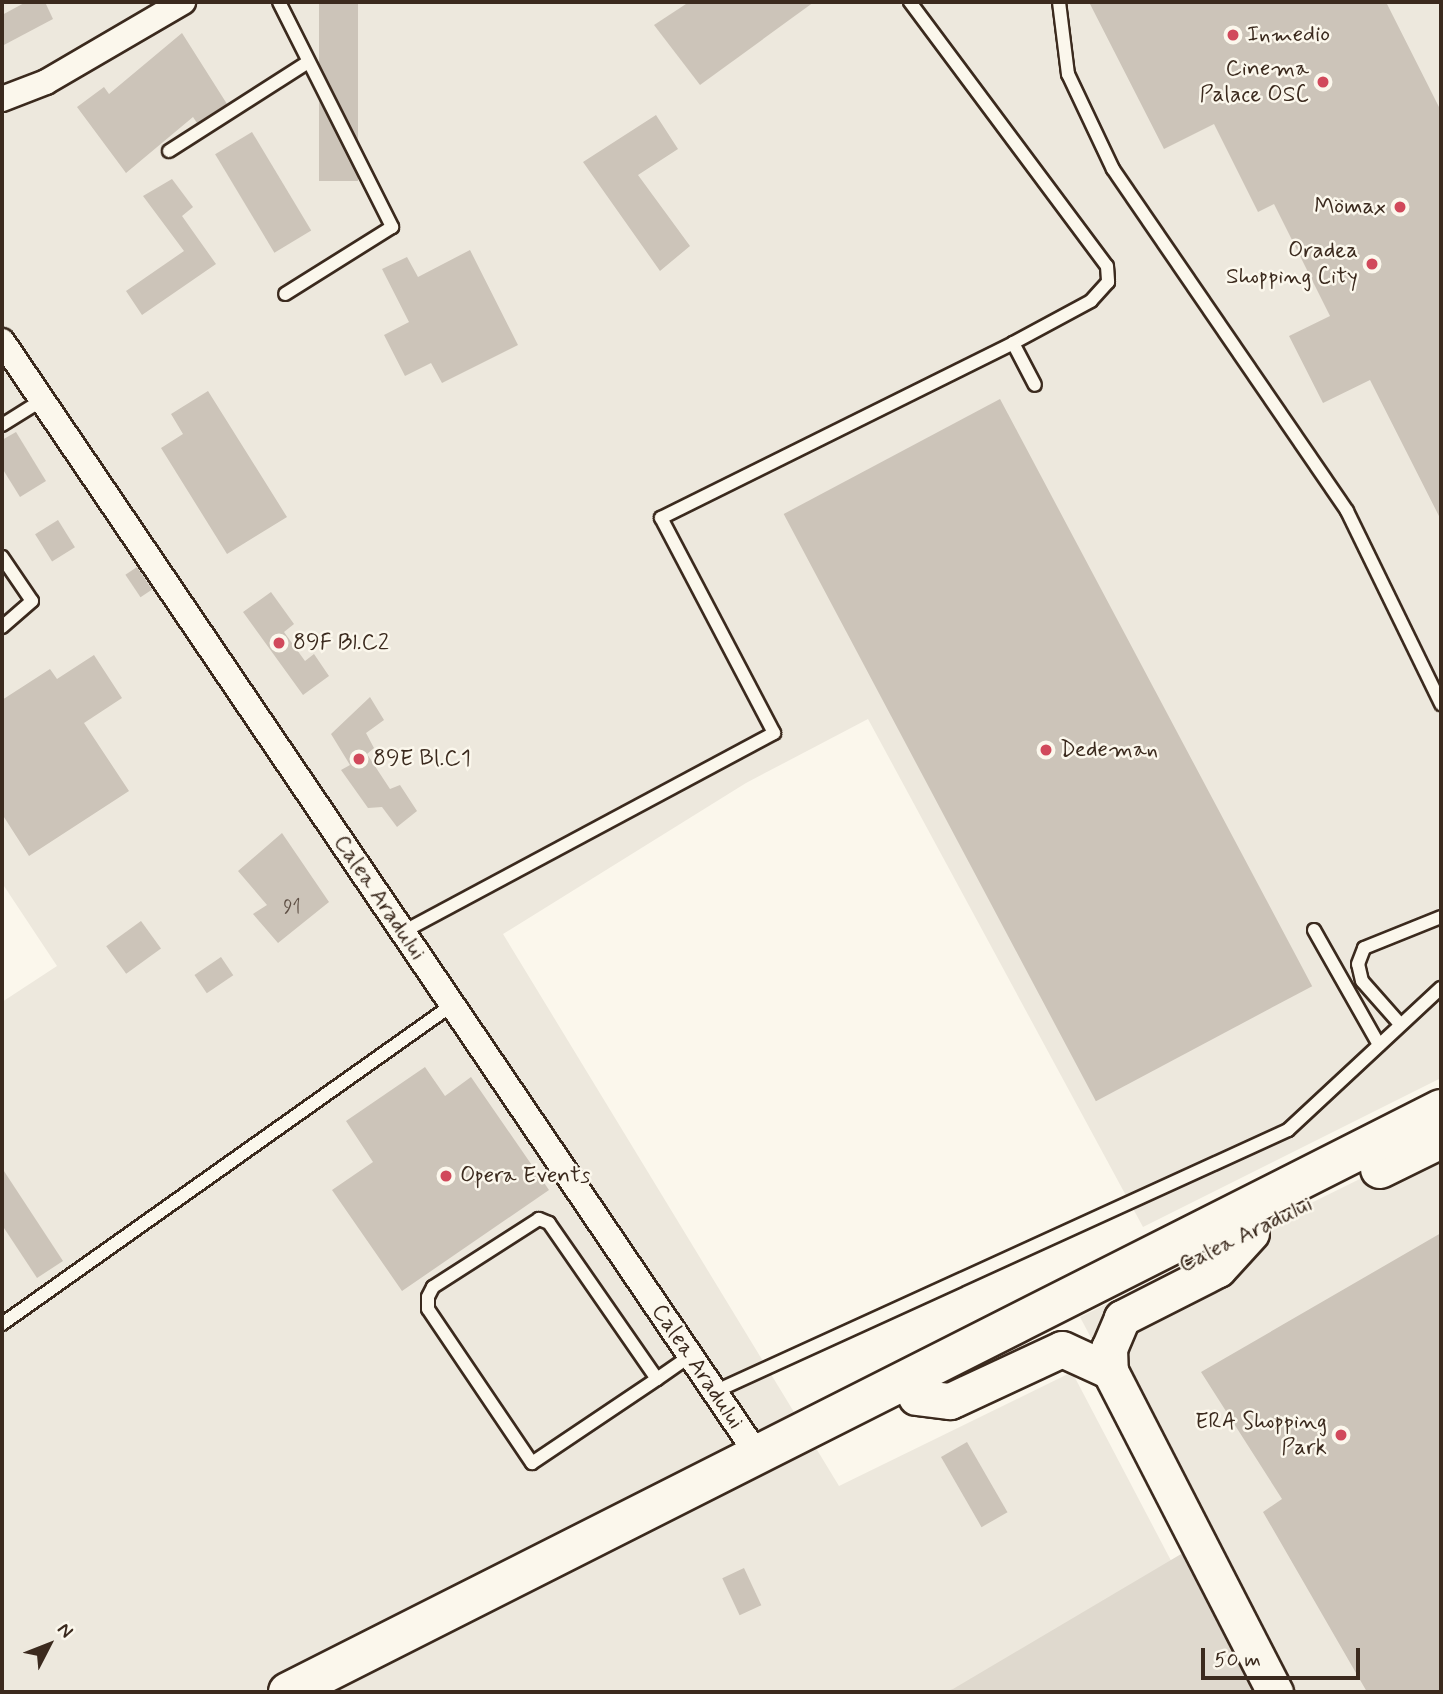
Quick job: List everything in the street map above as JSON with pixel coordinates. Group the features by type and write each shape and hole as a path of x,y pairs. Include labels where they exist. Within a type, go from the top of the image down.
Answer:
{"highway":[{"name":"Calea Aradului","path":"288,1692 1441,1109"},
{"name":"Calea Aradului","path":"341,1692 916,1397 1441,1139"}],"street":[{"path":"2,99 46,82 183,2"},
{"name":"Calea Aradului","path":"2,341 757,1454"},
{"path":"1251,1233 1218,1269 1122,1318 1108,1348 1110,1371 1275,1692"},
{"path":"916,1397 950,1401 1062,1349 1110,1371"}],"lane":[{"path":"279,2 392,227 285,294"},
{"path":"403,932 774,733 661,519 1091,302 1108,282 1107,266 911,2"},
{"path":"1059,2 1068,74 1113,169 1347,510 1441,704"},
{"path":"169,151 308,62"},
{"path":"1013,343 1035,384"},
{"path":"2,425 42,400"},
{"path":"2,557 32,601 2,627"},
{"path":"1400,1024 1362,981 1358,964 1364,948 1441,917"},
{"path":"1314,930 1379,1045"},
{"path":"714,1392 1266,1141 1312,1112 1400,1024 1441,988"},
{"path":"2,1324 452,1005"},
{"path":"657,1379 549,1223 539,1219 433,1287 428,1297 428,1309 532,1463 657,1379 690,1356"}],"shaded area":[{"path":"2,2 1441,2 1441,1078 1143,1227 868,719 746,783 503,934 839,1486 1072,1372 1240,1692 2,1692 2,1002 57,966 2,883"},
{"path":"1441,1139 1441,1692 1278,1692 1080,1317"},
{"path":"1198,1544 1278,1692 944,1692 953,1689"}],"building":[{"path":"26,2 45,2 53,19 2,46 2,15"},
{"path":"319,2 358,2 358,181 319,181"},
{"path":"689,2 814,2 700,85 654,25"},
{"name":"Oradea Shopping City","path":"1089,2 1386,2 1441,111 1441,520 1370,380 1323,403 1289,336 1330,316 1274,204 1258,212 1214,124 1164,149"},
{"path":"182,33 227,104 197,123 193,117 126,173 77,107 104,87 109,94"},
{"path":"656,115 678,149 638,175 690,246 660,271 583,162"},
{"path":"252,132 311,231 274,253 215,154"},
{"path":"172,179 193,207 182,216 216,264 142,315 126,291 184,251 143,196"},
{"path":"470,250 518,345 442,383 431,363 405,376 384,335 409,322 382,269 407,257 418,277"},
{"path":"208,391 287,517 227,554 161,448 183,434 171,414"},
{"name":"Dedeman","path":"1000,399 1312,986 1096,1101 784,514"},
{"path":"16,432 46,481 20,497 2,468 2,440"},
{"path":"58,520 75,547 52,561 35,534"},
{"path":"137,567 152,589 140,597 125,575"},
{"name":"89F Bl.C2","path":"271,592 294,624 284,632 305,661 314,654 329,676 303,695 243,612"},
{"path":"94,655 122,698 84,723 129,791 29,856 2,814 2,700 50,669 57,679"},
{"name":"89E Bl.C1","path":"370,697 384,720 366,733 374,748 367,754 390,789 400,785 417,811 397,827 382,807 368,808 341,770 350,765 331,734"},
{"path":"282,833 329,902 278,943 253,914 267,905 238,871"},
{"path":"141,921 161,949 126,974 106,946"},
{"path":"221,957 233,975 207,993 194,975"},
{"name":"Opera Events","path":"425,1067 445,1096 471,1077 549,1190 402,1291 332,1190 373,1162 346,1121"},
{"path":"2,1168 63,1261 37,1278 2,1225"},
{"name":"ERA Shopping Park","path":"1441,1233 1441,1692 1367,1692 1263,1512 1282,1499 1201,1372"},
{"path":"967,1442 1007,1512 982,1527 941,1457"},
{"path":"744,1568 761,1605 740,1615 722,1578"}],"place":[{"name":"Inmedio","path":"1233,35"},
{"name":"Cinema Palace OSC","path":"1323,82"},
{"name":"Mömax","path":"1400,207"},
{"name":"Oradea Shopping City","path":"1372,264"},
{"name":"89F Bl.C2","path":"279,643"},
{"name":"Dedeman","path":"1046,750"},
{"name":"89E Bl.C1","path":"359,759"},
{"name":"Opera Events","path":"446,1176"},
{"name":"ERA Shopping Park","path":"1341,1435"}]}
